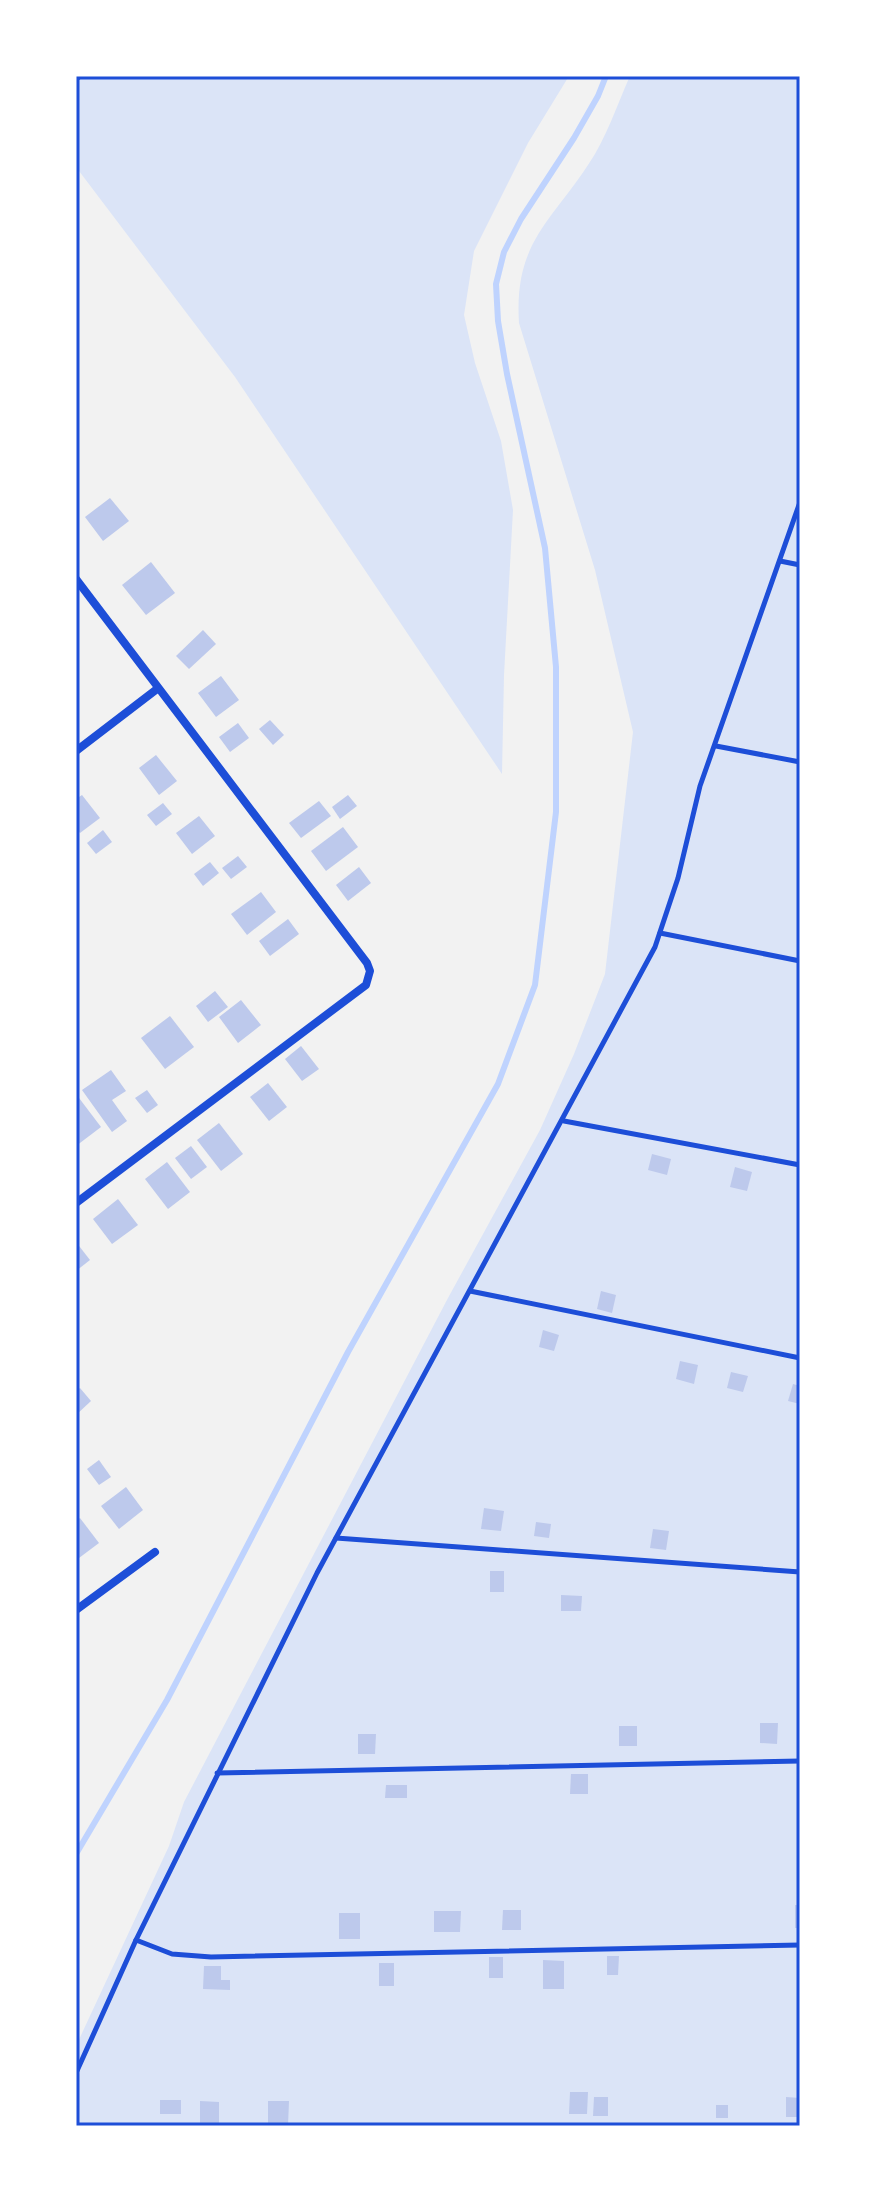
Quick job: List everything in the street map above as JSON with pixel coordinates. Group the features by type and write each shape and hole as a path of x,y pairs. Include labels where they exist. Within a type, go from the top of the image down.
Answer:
{"street":[{"path":"76,579 370,971 366,985 76,1203"},
{"path":"76,751 157,689"},
{"path":"76,1610 155,1552"}],"lane":[{"path":"76,2073 217,1773 336,1538 564,1121 655,947 678,878 700,786 800,502"},
{"path":"780,561 800,565"},
{"path":"716,746 800,762"},
{"path":"660,933 800,961"},
{"path":"564,1121 800,1165"},
{"path":"470,1291 800,1358"},
{"path":"336,1538 800,1572"},
{"path":"217,1773 800,1761"},
{"path":"136,1940 172,1954 211,1957 800,1945"}],"shaded area":[{"path":"76,76 569,76 528,143 474,251 464,315 475,363 501,441 513,510 502,774 235,377 76,167"},
{"path":"630,76 800,76 800,2126 76,2126 76,2046 169,1846 184,1802 448,1298 540,1130 605,974 633,732 595,570 519,323 519,296 522,273 537,236 594,155"}],"building":[{"path":"110,498 129,521 103,541 85,517"},
{"path":"151,562 175,593 146,615 122,585"},
{"path":"203,630 216,644 189,669 176,656"},
{"path":"221,676 239,700 216,717 198,693"},
{"path":"270,720 284,735 273,745 259,729"},
{"path":"238,723 249,738 230,752 219,737"},
{"path":"156,755 177,781 159,795 139,768"},
{"path":"82,795 100,818 80,833 76,828 76,799"},
{"path":"348,795 357,806 340,819 332,807"},
{"path":"319,801 331,816 301,838 289,823"},
{"path":"163,803 172,814 156,826 147,815"},
{"path":"199,816 215,836 192,854 176,833"},
{"path":"343,827 358,847 326,871 311,851"},
{"path":"103,830 112,842 96,854 87,843"},
{"path":"238,856 247,867 231,879 222,868"},
{"path":"210,862 219,873 203,886 194,874"},
{"path":"359,867 371,883 348,901 336,885"},
{"path":"261,892 276,912 247,935 231,914"},
{"path":"288,919 299,934 270,956 259,941"},
{"path":"215,991 228,1007 208,1022 196,1006"},
{"path":"241,1000 261,1025 238,1043 219,1017"},
{"path":"170,1016 194,1047 165,1069 141,1038"},
{"path":"301,1046 319,1069 302,1081 285,1059"},
{"path":"111,1070 126,1091 112,1100 127,1121 112,1132 82,1090"},
{"path":"268,1083 287,1107 269,1121 250,1097"},
{"path":"147,1090 158,1105 147,1113 135,1098"},
{"path":"76,1094 101,1127 76,1146"},
{"path":"219,1123 243,1154 221,1171 197,1140"},
{"path":"191,1146 207,1167 191,1179 175,1158"},
{"path":"652,1154 671,1159 667,1175 648,1170"},
{"path":"167,1162 190,1192 168,1209 145,1179"},
{"path":"735,1167 752,1172 747,1191 730,1187"},
{"path":"118,1199 138,1225 112,1244 93,1219"},
{"path":"76,1242 90,1260 76,1271"},
{"path":"601,1291 616,1295 612,1313 597,1309"},
{"path":"543,1330 559,1335 554,1351 539,1347"},
{"path":"680,1361 698,1365 694,1384 676,1379"},
{"path":"731,1372 748,1376 743,1392 727,1388"},
{"path":"793,1384 800,1386 800,1404 788,1401"},
{"path":"80,1388 91,1401 76,1415 76,1391"},
{"path":"99,1460 111,1477 99,1485 87,1469"},
{"path":"126,1487 143,1510 119,1529 101,1506"},
{"path":"484,1508 504,1511 501,1531 481,1529"},
{"path":"80,1518 99,1543 79,1558 76,1554 76,1521"},
{"path":"536,1522 551,1524 549,1538 534,1536"},
{"path":"653,1529 669,1531 666,1550 650,1548"},
{"path":"490,1571 504,1571 504,1592 490,1592"},
{"path":"561,1595 582,1596 581,1611 561,1611"},
{"path":"760,1723 778,1723 777,1744 760,1743"},
{"path":"619,1726 637,1726 637,1746 619,1746"},
{"path":"358,1734 376,1734 375,1754 358,1754"},
{"path":"571,1774 588,1774 588,1794 570,1794"},
{"path":"386,1785 407,1785 407,1798 385,1798"},
{"path":"795,1905 800,1905 800,1928 795,1928"},
{"path":"503,1910 521,1910 521,1930 502,1930"},
{"path":"434,1911 461,1911 460,1932 434,1932"},
{"path":"339,1913 360,1913 360,1939 339,1939"},
{"path":"607,1956 619,1956 618,1975 607,1975"},
{"path":"489,1957 503,1957 503,1978 489,1978"},
{"path":"543,1960 564,1961 564,1989 543,1989"},
{"path":"379,1963 394,1963 394,1986 379,1986"},
{"path":"204,1966 221,1966 221,1980 230,1980 230,1990 203,1989"},
{"path":"570,2092 588,2092 587,2114 569,2114"},
{"path":"594,2097 608,2097 608,2116 593,2116"},
{"path":"786,2097 800,2098 800,2117 786,2117"},
{"path":"160,2100 181,2100 181,2114 160,2114"},
{"path":"200,2101 219,2102 219,2124 200,2123"},
{"path":"268,2101 289,2101 288,2126 268,2125"},
{"path":"716,2105 728,2105 728,2118 716,2118"}],"waterway":[{"path":"76,1854 167,1700 348,1352 498,1084 535,985 556,812 556,667 545,548 507,374 498,321 496,284 504,252 521,219 574,138 606,76"}]}
